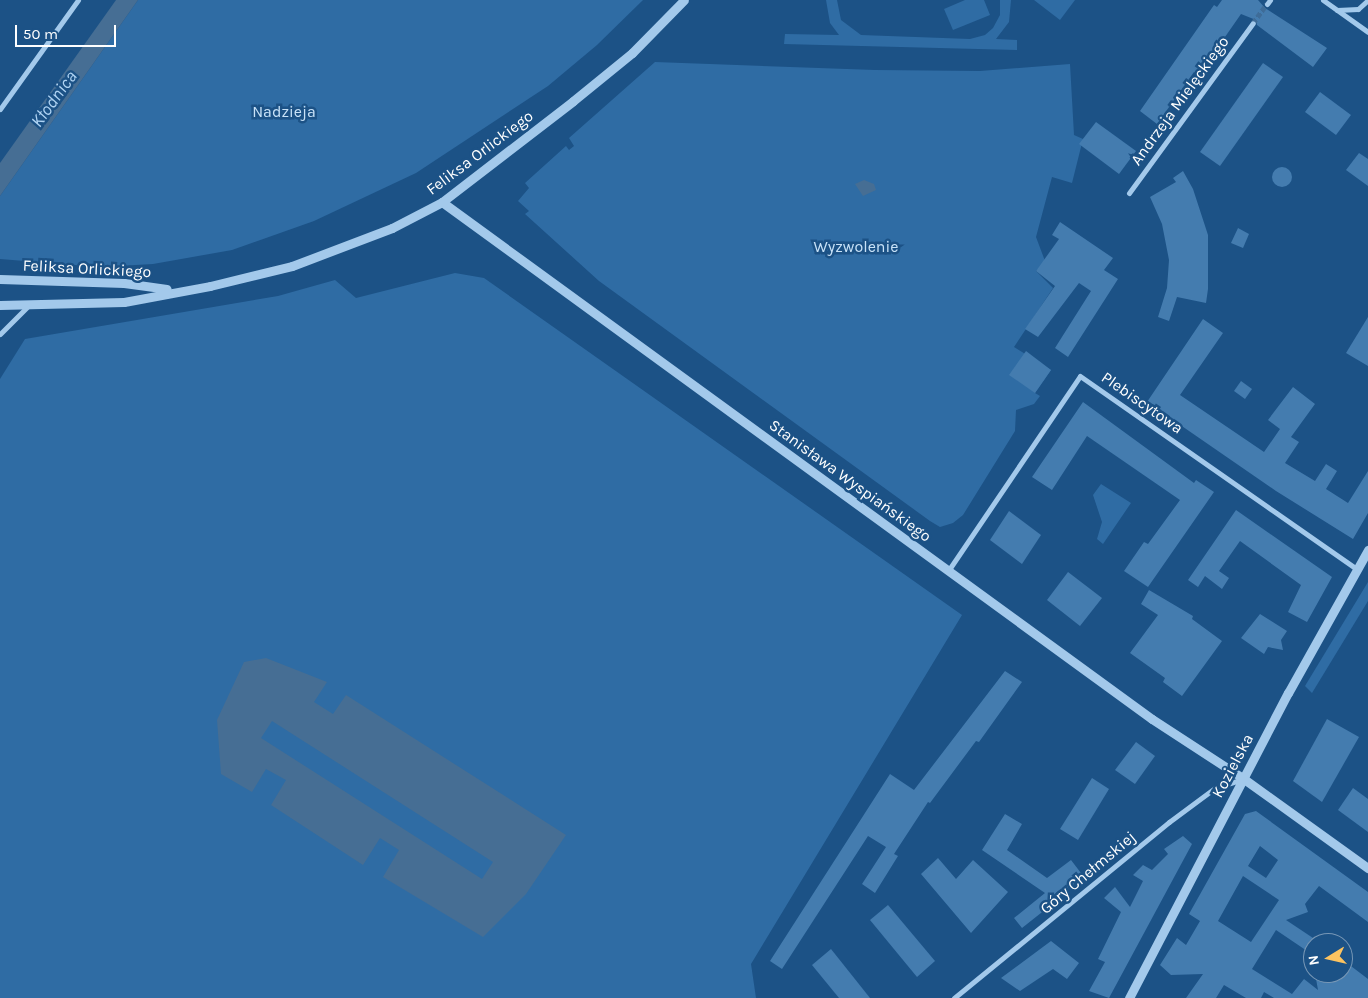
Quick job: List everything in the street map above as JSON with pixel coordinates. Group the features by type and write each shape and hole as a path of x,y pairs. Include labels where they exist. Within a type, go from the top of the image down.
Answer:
{"street":[{"path":"0,108 78,0"},
{"name":"Feliksa Orlickiego","path":"0,305 124,302 173,290 210,286 292,266 392,228 442,202 632,53 684,0"},
{"path":"1323,0 1368,32"},
{"path":"1337,10 1358,9 1368,0"},
{"name":"Andrzeja Mielęckiego","path":"1128,194 1253,23"},
{"name":"Stanisława Wyspiańskiego","path":"442,202 1152,719 1244,779 1368,868"},
{"name":"Feliksa Orlickiego","path":"0,279 124,283 173,290"},
{"path":"0,334 29,305"},
{"name":"Plebiscytowa","path":"948,571 1080,376 1357,569"},
{"name":"Kozielska","path":"1129,998 1244,779 1368,550"},
{"name":"Góry Chełmskiej","path":"954,998 1168,822 1215,788 1244,779"}],"green space":[{"name":"Nadzieja","path":"138,0 643,0 597,45 548,86 416,173 314,221 232,250 153,264 99,267 0,259 0,196"},
{"path":"826,0 837,0 841,20 861,35 970,39 985,35 993,28 1000,15 1000,0 1011,0 1009,22 996,39 1017,40 1017,50 784,44 785,34 839,35 830,23"},
{"path":"965,0 984,0 990,15 953,30 944,9"},
{"path":"1034,0 1075,0 1060,20"},
{"name":"Wyzwolenie","path":"655,62 875,70 980,71 1070,64 1074,135 1083,139 1072,183 1052,177 1036,237 1045,261 1036,271 1053,288 1014,347 1051,370 1035,393 1040,396 1034,404 1016,410 1015,431 963,515 953,523 940,527 930,521 599,281 525,214 529,211 518,201 529,188 525,183 566,146 569,150 574,146 569,138"},
{"path":"455,273 484,278 962,615 751,964 756,998 0,998 0,379 25,339 278,296 335,280 356,298"},
{"path":"1101,484 1131,503 1103,544 1097,539 1102,522 1093,495"},
{"path":"1368,582 1368,601 1312,693 1305,686"}],"water":[{"name":"Kłodnica","path":"116,0 138,0 0,196 0,163"},
{"path":"864,180 874,184 876,190 863,196 855,184"},
{"path":"266,658 327,682 314,702 333,714 346,695 566,835 526,894 483,937 383,877 399,850 380,838 363,865 271,805 286,780 266,769 252,792 221,774 217,720 244,662","holes":["272,721 493,862 482,879 261,738"]}],"building":[{"path":"1222,0 1258,0 1265,8 1327,48 1313,67 1257,25 1256,20 1241,14 1202,70 1197,74 1194,72 1157,124 1140,111 1214,5 1217,7"},
{"path":"1263,63 1283,77 1220,166 1200,152"},
{"path":"1320,92 1351,115 1336,135 1305,112"},
{"path":"1096,122 1136,151 1119,174 1079,144"},
{"path":"1359,153 1368,159 1368,186 1346,170"},
{"path":"1282,167 1289,170 1292,177 1289,184 1282,187 1275,184 1272,177 1275,170"},
{"path":"1183,171 1193,189 1208,235 1208,289 1206,303 1177,297 1169,321 1158,317 1167,288 1169,260 1162,224 1150,197 1176,182 1173,178"},
{"path":"1060,222 1113,258 1104,270 1118,279 1068,357 1055,348 1091,291 1079,283 1038,337 1025,329 1055,286 1036,271 1059,239 1052,235"},
{"path":"1238,228 1249,234 1243,248 1231,243"},
{"path":"1368,317 1368,366 1346,353"},
{"path":"1203,319 1223,333 1180,395 1264,452 1280,429 1268,420 1293,387 1315,404 1291,437 1299,442 1285,463 1315,481 1326,464 1337,471 1326,489 1348,503 1368,471 1368,513 1353,539 1276,491 1147,402"},
{"path":"1026,351 1051,370 1035,393 1009,375"},
{"path":"1241,381 1252,389 1245,399 1234,391"},
{"path":"1083,402 1194,483 1196,480 1214,492 1148,587 1124,571 1144,542 1148,544 1180,500 1087,436 1052,490 1032,477"},
{"path":"1236,510 1332,577 1307,622 1288,612 1301,585 1240,541 1219,571 1229,578 1222,589 1205,576 1198,587 1188,580"},
{"path":"1009,511 1041,535 1022,564 990,540"},
{"path":"1068,572 1102,598 1080,626 1047,600"},
{"path":"1149,590 1193,616 1192,619 1222,641 1182,696 1163,682 1165,678 1130,653 1158,615 1141,604"},
{"path":"1260,614 1287,631 1281,640 1283,650 1268,647 1264,654 1241,638"},
{"path":"1005,671 1022,682 979,742 976,741 930,803 928,802 894,854 898,856 875,893 862,884 886,847 868,836 782,969 770,961 890,774 914,790"},
{"path":"1327,719 1359,737 1322,802 1293,781"},
{"path":"1136,742 1155,756 1135,784 1115,770"},
{"path":"1092,778 1109,789 1078,840 1060,829"},
{"path":"1353,788 1368,799 1368,832 1338,810"},
{"path":"1256,811 1368,892 1368,922 1319,886 1305,904 1308,912 1286,920 1306,933 1303,933 1303,948 1276,930 1252,969 1292,994 1303,980 1303,983 1309,983 1318,990 1317,983 1353,983 1353,968 1368,979 1368,998 1274,998 1264,992 1261,998 1246,998 1224,985 1216,998 1186,998 1203,974 1171,975 1160,965 1177,938 1186,945 1200,921 1189,914 1245,814","holes":["1260,846 1278,860 1266,878 1248,866","1243,876 1279,900 1251,942 1218,921"]},
{"path":"1005,814 1022,824 1007,850 1047,878 1071,860 1084,877 1044,906 1046,909 1022,928 1014,918 1045,893 982,850"},
{"path":"1183,836 1192,844 1109,998 1089,991 1105,962 1098,959 1121,912 1104,898 1115,887 1130,907 1143,881 1133,875 1143,865 1152,870 1168,854 1164,849"},
{"path":"938,858 956,879 973,860 1008,892 971,933 921,874"},
{"path":"888,905 935,961 917,977 870,920"},
{"path":"1051,941 1079,963 1067,979 1053,969 1020,991 1001,978"},
{"path":"831,949 870,998 839,998 812,965"}],"tunnel":[{"path":"1253,23 1267,4"}]}
